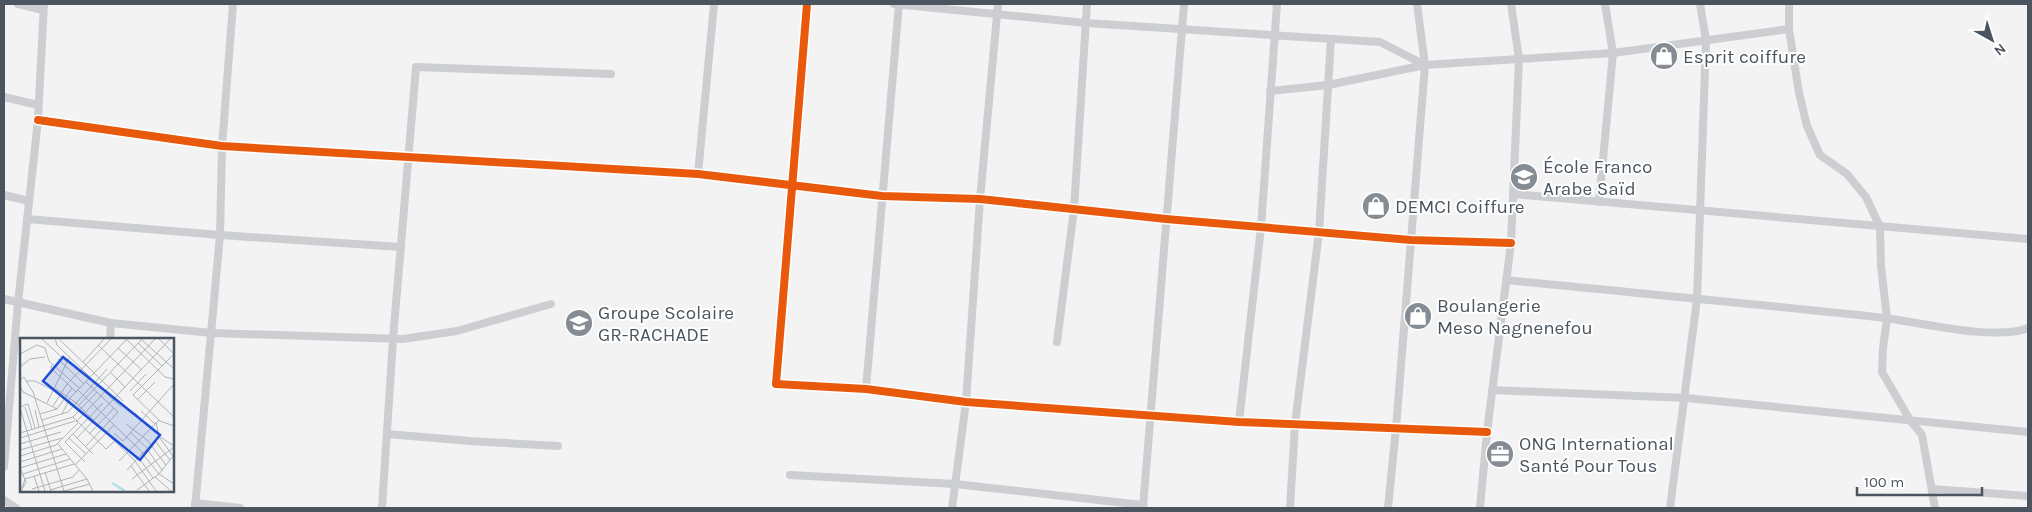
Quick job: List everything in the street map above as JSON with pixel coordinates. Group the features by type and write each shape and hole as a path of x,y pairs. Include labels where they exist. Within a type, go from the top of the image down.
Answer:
{"street":[{"path":"4,467 7,391 38,120 43,7 18,4"},
{"path":"233,4 222,146 220,235 195,505 240,508"},
{"path":"698,174 714,4"},
{"path":"808,4 776,384 866,389 966,402 1150,416 1239,422 1487,432"},
{"path":"894,4 1086,23 1380,42 1424,65"},
{"path":"866,389 899,4"},
{"path":"952,508 966,402 980,199 998,4"},
{"path":"1057,342 1074,209 1087,4"},
{"path":"790,475 955,484 1143,506 1184,4"},
{"path":"1239,422 1261,227 1277,4"},
{"path":"1388,508 1424,65 1417,4"},
{"path":"1480,508 1487,432 1511,243 1519,59 1511,4"},
{"path":"1599,202 1613,53 1606,4"},
{"path":"1670,508 1686,398 1697,299 1706,40 1700,4"},
{"path":"1789,4 1788,29 1799,93 1807,126 1820,155 1847,174 1866,198 1880,227 1881,266 1888,319 1883,348 1882,372 1910,420 1922,435 1935,508"},
{"path":"1270,92 1328,85 1424,65 1613,53 1788,29"},
{"path":"1290,508 1295,424 1319,232 1331,39"},
{"path":"382,508 393,339 416,67 611,74"},
{"path":"4,97 38,105"},
{"path":"38,120 222,146 698,174 882,196 980,199 1166,219 1411,240 1511,243"},
{"path":"1513,194 2028,239"},
{"path":"4,195 29,202"},
{"path":"28,219 220,235 401,247"},
{"path":"1506,280 1888,319 1990,333 2028,328"},
{"path":"4,299 111,323 212,333 393,339 457,332 551,304"},
{"path":"110,338 111,323"},
{"path":"1492,390 1686,398 2028,432"},
{"path":"387,434 470,442 558,446"},
{"path":"1932,489 2028,496"},
{"path":"4,500 16,508"}],"cycle path":[{"path":"807,4 776,384 866,389 966,402 1239,422 1487,432"},
{"path":"38,120 222,146 698,174 882,196 980,199 1166,219 1411,240 1511,243"}],"place":[{"name":"Esprit coiffure","path":"1664,56"},
{"name":"École Franco Arabe Saïd","path":"1524,177"},
{"name":"DEMCI Coiffure","path":"1376,206"},
{"name":"Boulangerie Meso Nagnenefou","path":"1418,316"},
{"name":"Groupe Scolaire GR-RACHADE","path":"579,323"},
{"name":"ONG International Santé Pour Tous","path":"1500,454"}]}
